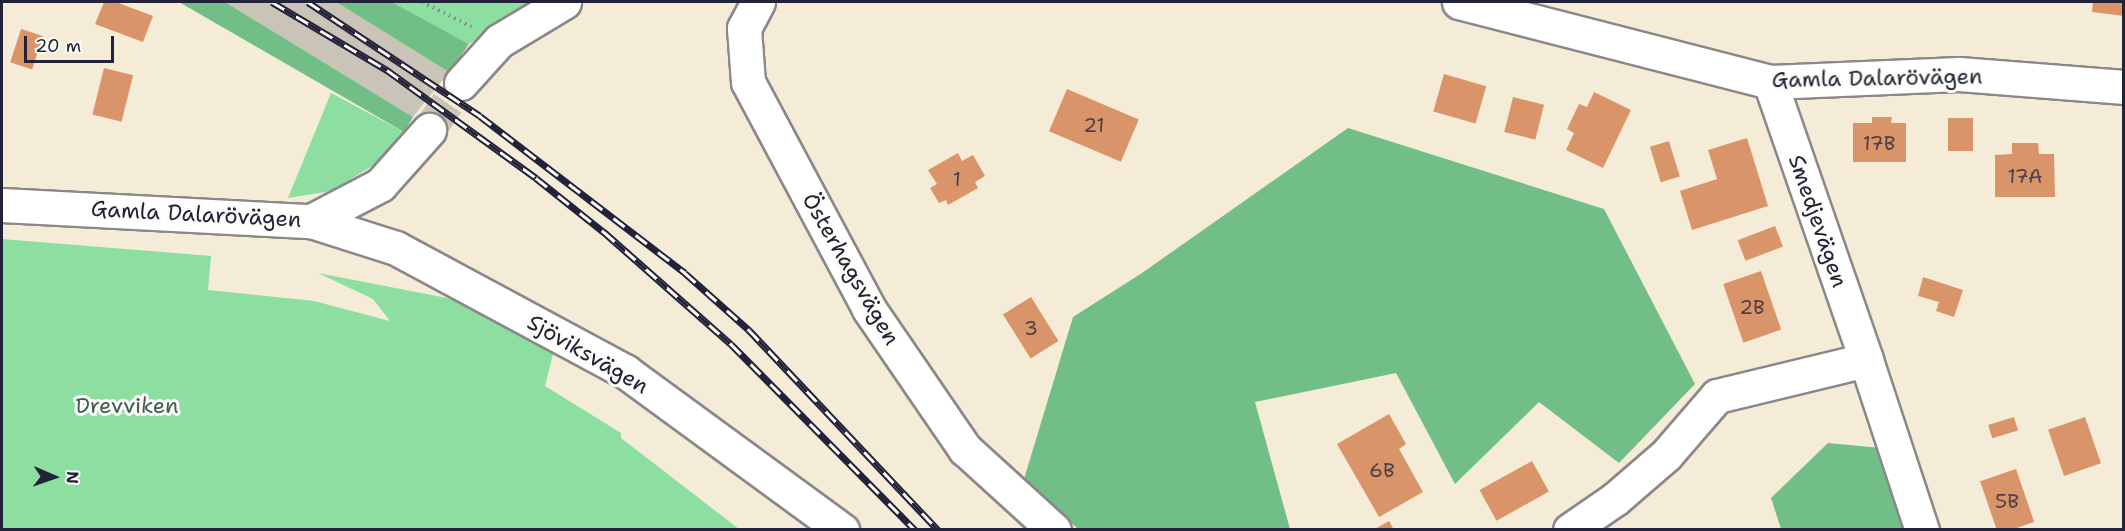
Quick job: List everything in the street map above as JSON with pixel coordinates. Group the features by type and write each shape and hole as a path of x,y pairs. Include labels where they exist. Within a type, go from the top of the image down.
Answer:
{"street":[{"path":"461,83 499,40 564,2"},
{"name":"Österhagsvägen","path":"758,2 744,28 748,82 868,309 965,449 1054,530"},
{"name":"Gamla Dalarövägen","path":"1459,2 1770,82 1959,74 2124,87"},
{"name":"Smedjevägen","path":"1770,82 1922,530"},
{"name":"Gamla Dalarövägen","path":"2,205 311,220 380,185 429,130"},
{"name":"Sjöviksvägen","path":"311,220 396,248 626,372 842,530"},
{"path":"1570,530 1615,499 1666,455 1717,396 1866,360"}],"path":[{"path":"422,2 499,40"}],"shaded area":[{"path":"225,2 336,2 449,72 413,117"}],"green space":[{"path":"179,2 225,2 413,117 404,132"},
{"path":"336,2 392,2 469,44 449,72"},
{"path":"392,2 530,2 469,44"},
{"path":"331,93 404,132 375,164 332,191 288,198"},
{"path":"1348,128 1604,209 1695,384 1619,463 1539,402 1455,484 1396,373 1255,402 1290,529 1078,529 1024,479 1073,317 1142,273"},
{"name":"Drevviken","path":"2,239 211,256 208,290 314,301 390,321 373,299 318,273 452,299 555,346 545,386 621,433 621,438 739,529 2,529"},
{"path":"1828,443 1881,448 1908,529 1781,529 1771,498"}],"building":[{"path":"104,2 116,2 153,16 143,42 95,24"},
{"path":"2093,2 2124,2 2124,16 2092,12"},
{"path":"21,29 43,36 32,69 10,62"},
{"path":"104,68 133,75 121,122 92,115"},
{"path":"1444,74 1486,86 1476,124 1433,111"},
{"path":"1067,89 1139,119 1121,162 1049,131"},
{"path":"1594,92 1631,110 1603,168 1566,150 1574,133 1567,129 1579,104 1587,107"},
{"path":"1513,97 1544,105 1535,140 1504,132"},
{"path":"1872,117 1892,117 1891,123 1906,123 1906,162 1853,162 1853,123 1872,123"},
{"path":"1948,118 1973,118 1973,151 1948,151"},
{"path":"1747,138 1768,206 1692,230 1680,191 1717,179 1708,150"},
{"path":"1669,141 1680,176 1661,182 1650,147"},
{"path":"2012,143 2038,143 2039,154 2054,154 2055,197 1995,197 1995,155 2012,154"},
{"path":"958,153 962,161 973,155 985,176 975,182 978,188 948,205 946,200 939,203 930,188 937,184 928,170"},
{"path":"1775,226 1783,247 1746,261 1738,240"},
{"path":"1761,271 1781,330 1743,343 1723,284"},
{"path":"1923,277 1963,290 1954,317 1936,311 1939,302 1918,296"},
{"path":"1031,297 1059,341 1031,359 1003,314"},
{"path":"1389,414 1406,444 1399,449 1423,492 1379,517 1337,444"},
{"path":"2014,417 2018,430 1992,438 1988,425"},
{"path":"2085,417 2101,463 2064,476 2048,430"},
{"path":"1532,461 1549,492 1496,521 1480,490"},
{"path":"2016,469 2034,522 2011,530 1997,530 1980,481"},
{"path":"1389,521 1394,530 1373,530"}],"tunnel":[{"path":"429,130 461,83"}],"railway":[{"path":"272,2 387,70 536,178 604,232 731,344 915,530"},
{"path":"308,2 480,116 685,273 749,330 938,530"}]}
